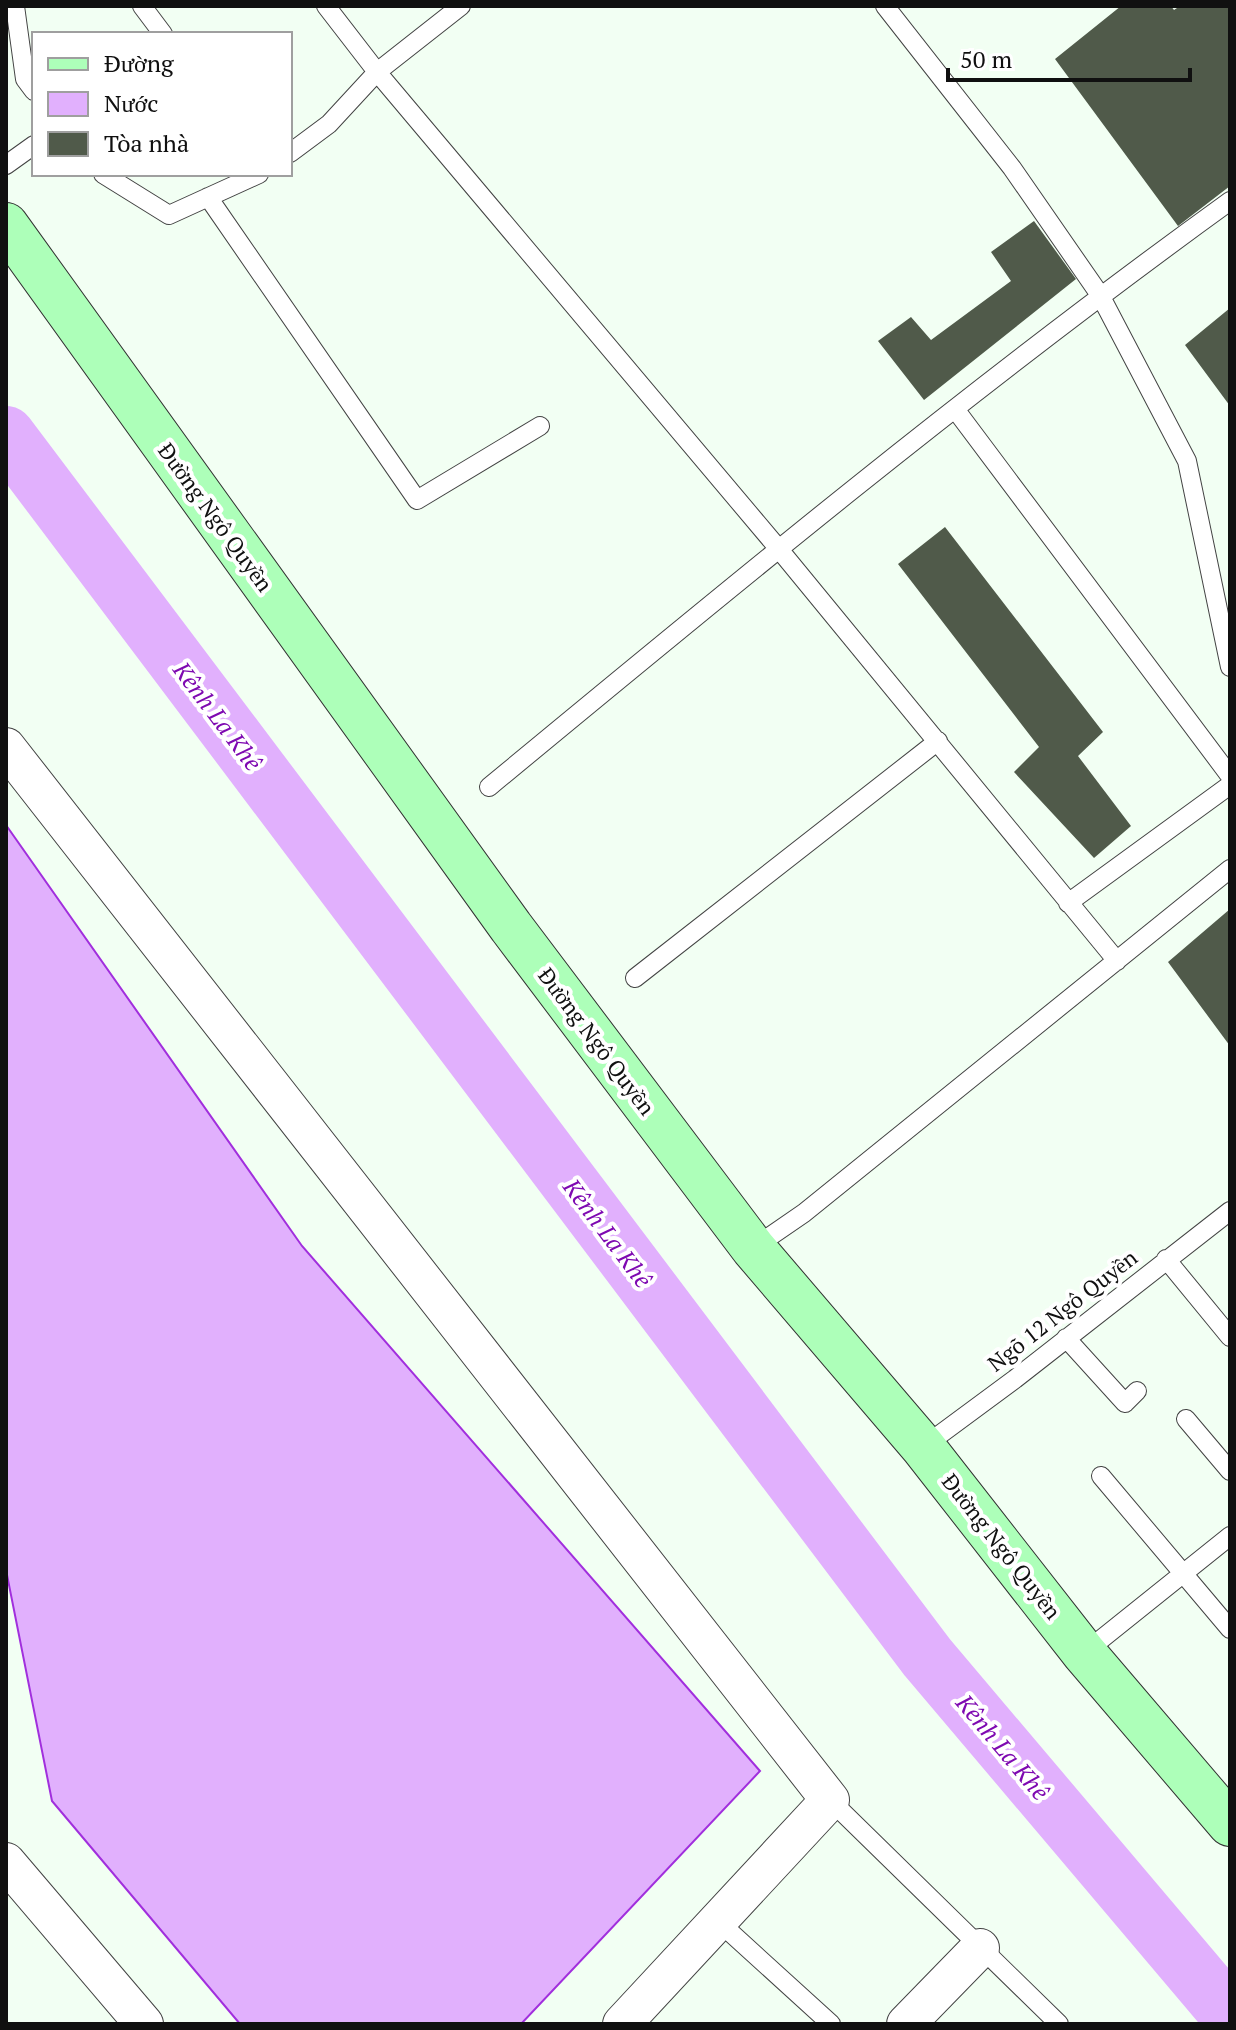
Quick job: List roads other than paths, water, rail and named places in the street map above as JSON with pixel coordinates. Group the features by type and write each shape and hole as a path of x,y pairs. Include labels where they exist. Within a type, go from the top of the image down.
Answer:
{"street":[{"name":"Đường Ngô Quyền","path":"6,225 511,927 753,1248 923,1447 1084,1653 1227,1816"},
{"path":"6,747 830,1800 622,2024"},
{"path":"6,1862 144,2024"},
{"path":"906,2024 980,1948"}],"lane":[{"path":"15,6 25,79 32,88"},
{"path":"142,6 162,32"},
{"path":"326,6 377,72 778,548 1117,961"},
{"path":"292,152 329,124 377,72 461,6"},
{"path":"885,6 1012,168 1100,295 1187,461 1230,667"},
{"path":"6,165 32,146"},
{"path":"106,176 169,215 255,176"},
{"path":"208,197 417,500 540,426"},
{"path":"489,787 778,548 1100,295 1230,201"},
{"path":"955,409 1230,776"},
{"path":"635,978 938,741"},
{"path":"1068,903 1230,785"},
{"path":"753,1248 804,1213 1230,869"},
{"name":"Ngõ 12 Ngô Quyền","path":"923,1447 1230,1211"},
{"path":"1166,1259 1230,1337"},
{"path":"1066,1338 1125,1403 1137,1391"},
{"path":"1186,1419 1230,1471"},
{"path":"1101,1476 1230,1629"},
{"path":"1084,1653 1230,1536"},
{"path":"830,1800 1059,2024"},
{"path":"719,1922 831,2024"}],"water":[{"path":"6,825 302,1246 760,1771 521,2024 240,2024 52,1801 6,1570"}],"waterway":[{"name":"Kênh La Khê","path":"6,435 927,1657 1230,2015"}]}
